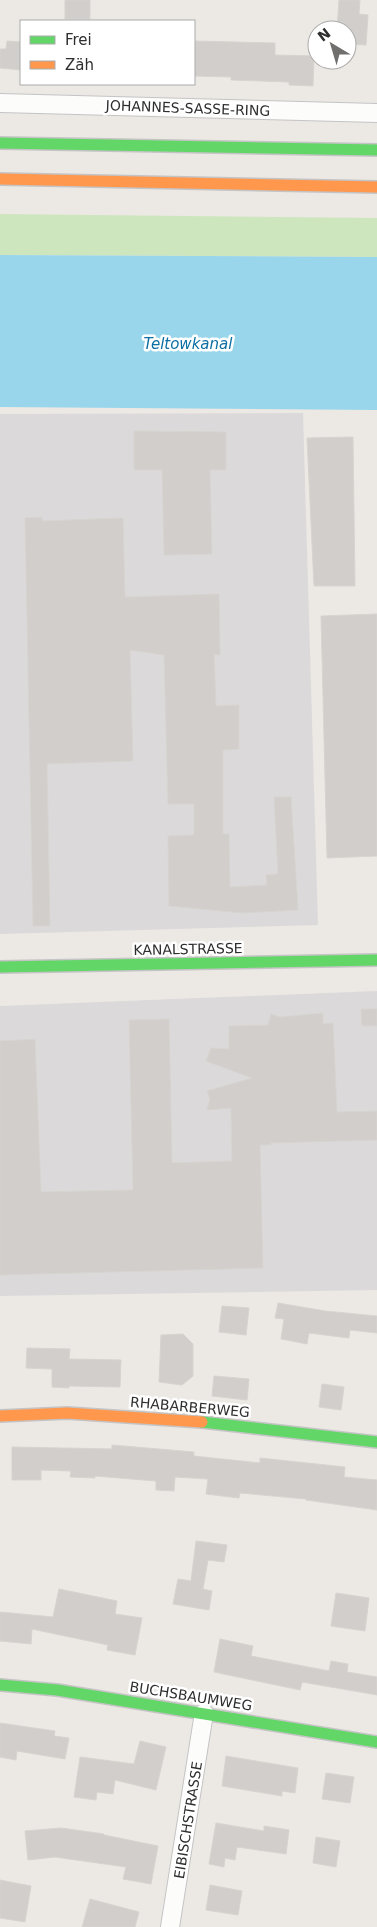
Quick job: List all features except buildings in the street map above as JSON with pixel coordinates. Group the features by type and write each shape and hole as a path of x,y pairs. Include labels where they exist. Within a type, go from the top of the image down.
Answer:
{"main road":[{"path":"0,143 377,150"},
{"path":"0,179 377,187"},
{"name":"KANALSTRASSE","path":"0,968 377,960"},
{"name":"RHABARBERWEG","path":"0,1416 67,1413 209,1422 377,1442"},
{"name":"BUCHSBAUMWEG","path":"0,1685 57,1690 377,1742"}],"street":[{"name":"JOHANNES-SASSE-RING","path":"0,103 377,113"},
{"name":"EIBISCHSTRASSE","path":"170,1927 204,1713"}],"shaded area":[{"path":"303,413 318,925 0,934 0,414"},
{"path":"377,991 377,1290 0,1296 0,1006"}],"green space":[{"path":"0,214 377,218 377,257 0,255"}],"water":[{"name":"Teltowkanal","path":"0,255 377,257 377,410 0,407"}],"traffic: fast":[{"path":"0,143 377,150"},
{"path":"0,967 377,960"},
{"path":"202,1422 377,1442"},
{"path":"0,1685 57,1690 377,1742"}],"traffic: slow":[{"path":"0,179 377,187"},
{"path":"0,1416 67,1413 202,1422"}]}
